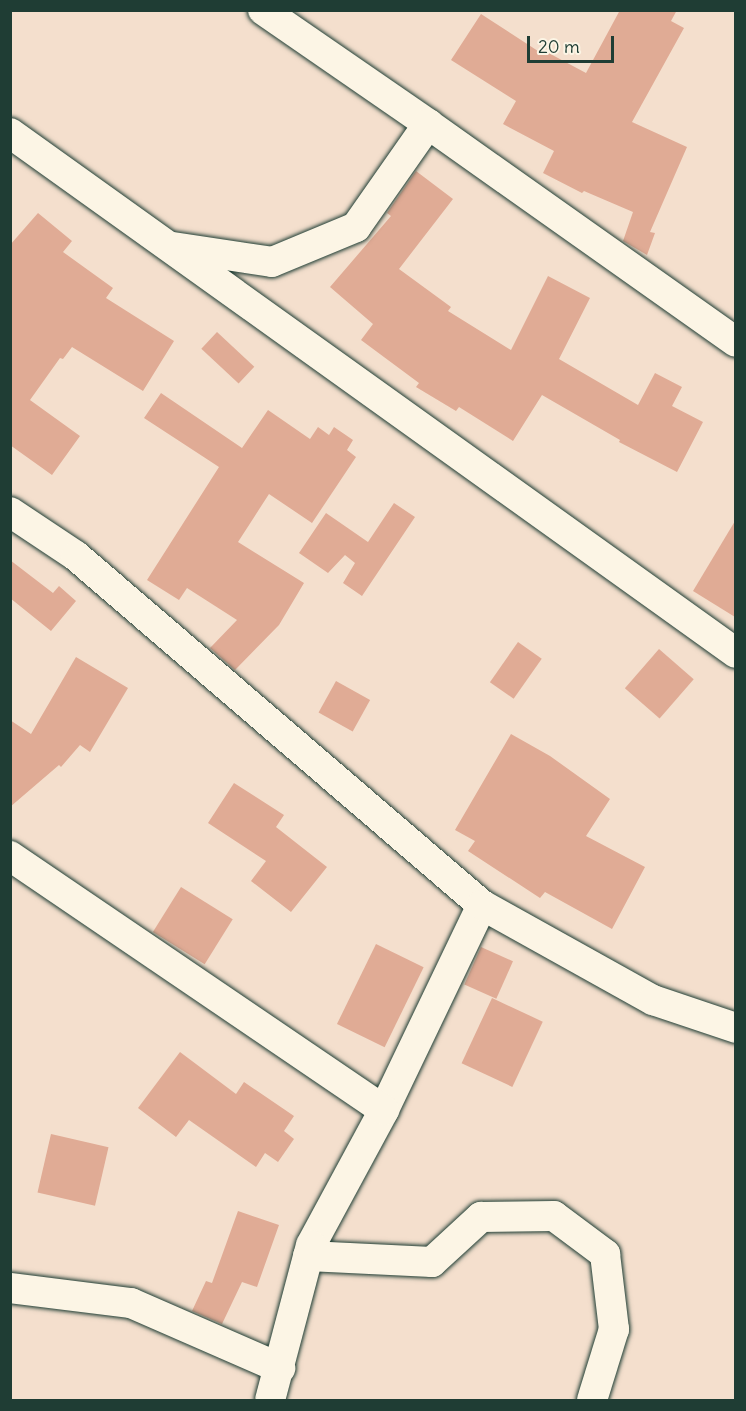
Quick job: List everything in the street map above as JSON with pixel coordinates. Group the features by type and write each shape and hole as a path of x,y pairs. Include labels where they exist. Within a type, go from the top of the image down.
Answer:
{"street":[{"path":"263,10 735,342"},
{"path":"167,246 272,262 356,227 428,124"},
{"path":"10,133 735,653"},
{"path":"10,512 76,556 482,905 653,1000 735,1028"},
{"path":"10,856 384,1110"},
{"path":"270,1401 311,1245 384,1110 482,905"},
{"path":"308,1256 432,1262 481,1216 554,1216 605,1254 614,1329 591,1401"},
{"path":"10,1288 131,1304 280,1368"}],"building":[{"path":"620,10 677,10 671,21 684,28 632,122 687,147 650,232 655,233 647,255 623,241 633,212 584,191 582,193 543,173 554,151 503,124 516,101 451,60 481,14 541,53 543,50 586,73"},
{"path":"416,171 453,199 399,269 451,307 448,311 511,350 548,276 590,298 559,359 638,405 655,373 682,387 672,406 703,422 677,472 619,442 620,440 542,395 513,441 459,407 456,411 416,387 419,383 361,340 373,324 330,287 391,216 387,213"},
{"path":"38,213 72,241 63,252 113,288 106,298 174,341 143,391 72,347 63,359 60,358 30,400 80,436 52,475 10,445 10,245"},
{"path":"217,332 254,367 239,384 201,349"},
{"path":"161,393 242,448 268,410 310,439 318,427 329,435 334,427 353,440 347,450 356,457 312,523 269,494 238,542 304,583 279,625 235,670 210,648 237,620 187,588 179,600 147,580 219,467 144,418"},
{"path":"394,503 415,517 362,596 343,583 355,563 345,555 328,573 299,553 326,513 368,542"},
{"path":"735,521 735,617 693,591"},
{"path":"10,560 53,593 59,586 76,601 51,631 10,598"},
{"path":"518,642 542,659 514,699 490,682"},
{"path":"659,649 694,679 660,718 625,688"},
{"path":"76,657 128,688 90,752 80,745 61,767 59,765 10,807 10,720 31,734"},
{"path":"336,681 370,700 353,731 319,712"},
{"path":"511,734 550,756 610,799 586,836 645,867 612,929 545,892 540,898 468,851 475,841 455,830"},
{"path":"234,783 284,815 276,827 327,867 291,912 251,881 266,861 208,823"},
{"path":"181,887 233,919 205,964 153,932"},
{"path":"376,944 424,967 385,1047 337,1024"},
{"path":"481,947 513,961 496,999 464,984"},
{"path":"492,998 543,1022 512,1087 462,1063"},
{"path":"180,1052 236,1094 244,1082 294,1116 284,1131 294,1139 278,1162 265,1153 256,1167 189,1120 176,1137 138,1108"},
{"path":"51,1134 108,1147 95,1206 38,1192"},
{"path":"238,1211 279,1225 257,1287 242,1282 222,1324 192,1311 206,1281 212,1283"}]}
